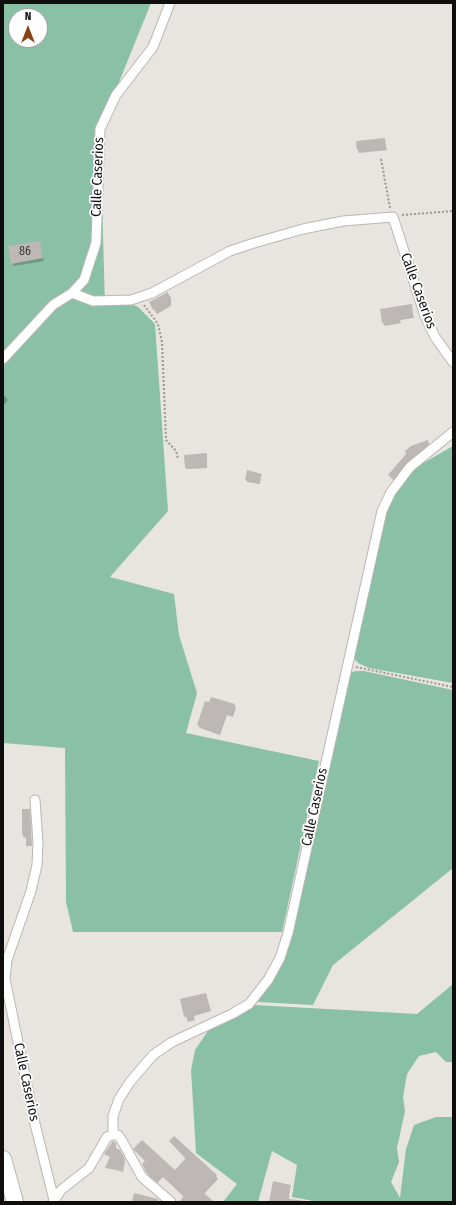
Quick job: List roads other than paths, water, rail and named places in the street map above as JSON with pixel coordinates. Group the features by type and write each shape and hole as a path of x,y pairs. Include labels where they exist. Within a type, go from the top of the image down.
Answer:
{"highway":[{"path":"3,1159 15,1202"},
{"path":"3,1163 10,1202"}],"street":[{"name":"Calle Caserios","path":"3,359 53,305 72,293 84,280 96,243 100,129 116,96 153,47 170,3"},
{"name":"Calle Caserios","path":"72,293 93,301 131,300 152,293 230,251 254,243 302,229 343,221 393,216 425,316 435,337 453,362"},
{"name":"Calle Caserios","path":"54,1201 61,1190 89,1168 107,1137 113,1135 113,1116 119,1099 130,1082 153,1055 172,1042 232,1014 248,1004 268,980 280,958 288,933 382,511 391,492 410,467 453,432"},
{"name":"Calle Caserios","path":"36,800 38,849 37,865 31,890 7,960 5,979 35,1124 54,1201"},
{"path":"113,1135 121,1139 142,1177 171,1202"}]}
